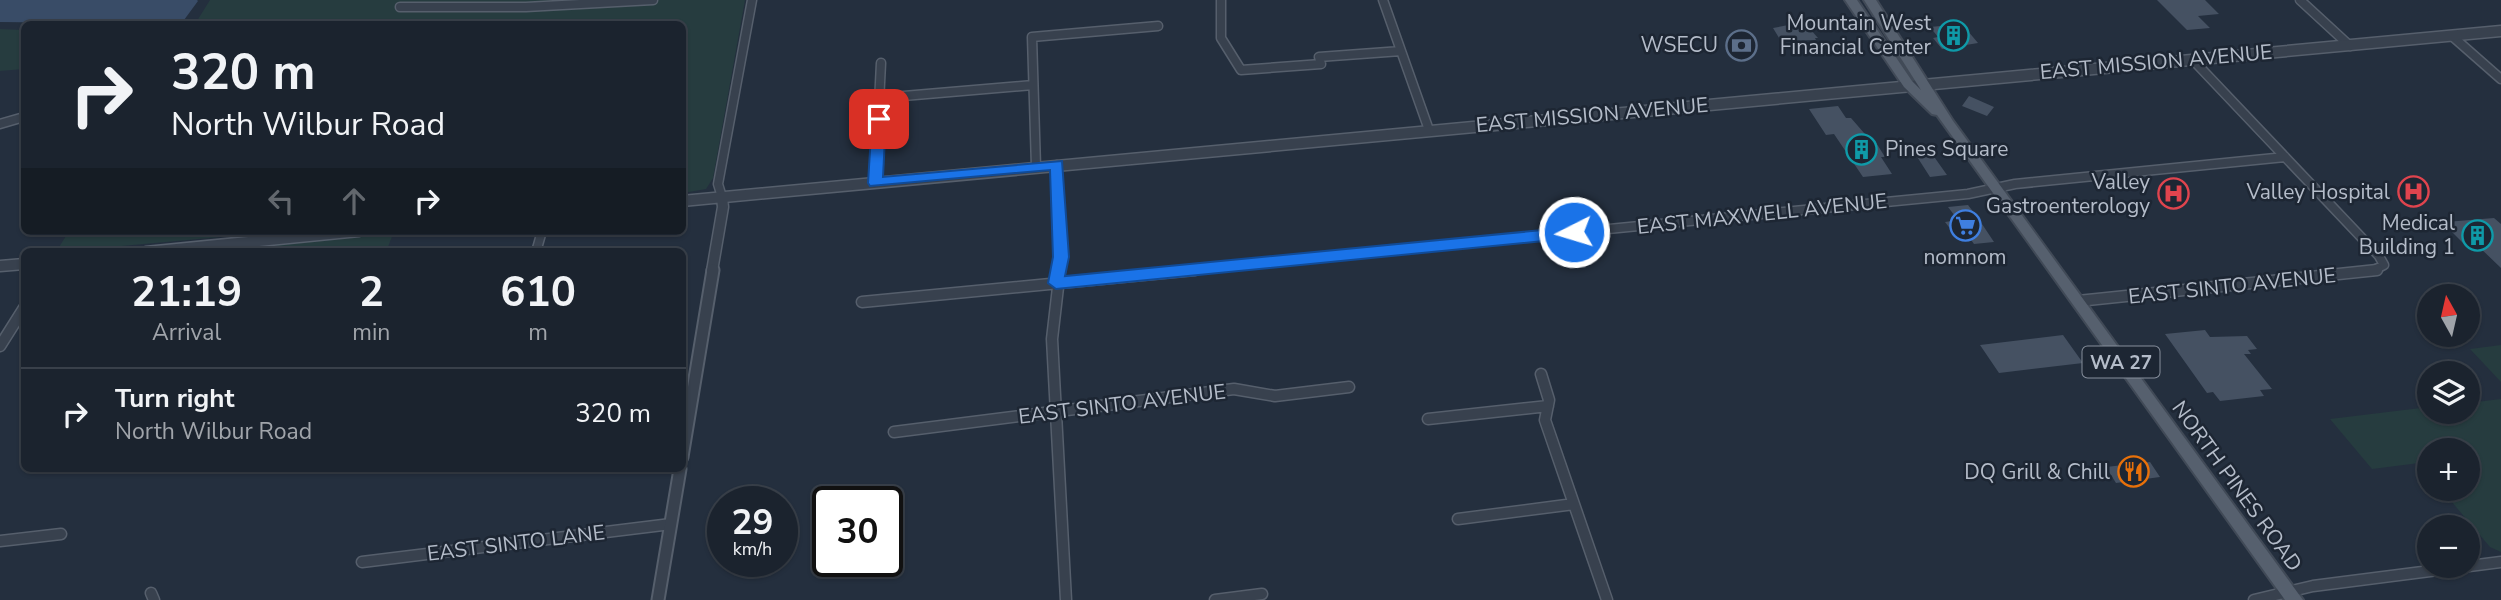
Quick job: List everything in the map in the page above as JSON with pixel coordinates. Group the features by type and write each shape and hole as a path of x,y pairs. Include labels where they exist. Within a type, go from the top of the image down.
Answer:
{"main road":[{"name":"NORTH PINES ROAD","path":"1851,0 1908,84 1949,124"},
{"name":"NORTH PINES ROAD","path":"1870,0 1949,124 2292,596"}],"street":[{"path":"400,7 526,7 653,0"},
{"path":"686,435 723,207 718,184 752,0"},
{"path":"1222,0 1219,30 1221,45 1241,70 1321,64 1319,57 1401,51"},
{"path":"1383,0 1429,130"},
{"path":"2300,0 2350,46"},
{"path":"1036,166 1032,37 1158,26"},
{"name":"EAST MISSION AVENUE","path":"686,201 1908,84 2501,31"},
{"path":"2452,36 2501,79"},
{"path":"2193,60 2379,256 2384,265"},
{"path":"875,183 881,63"},
{"path":"880,98 1033,85"},
{"path":"0,124 21,118"},
{"name":"EAST MAXWELL AVENUE","path":"862,303 1968,194 1996,188 2285,157"},
{"path":"1057,164 1061,257 1056,283 1052,339 1066,600"},
{"path":"187,248 318,235"},
{"path":"0,266 21,264"},
{"name":"EAST SINTO AVENUE","path":"2078,301 2375,271 2384,265"},
{"path":"0,346 21,313"},
{"path":"1541,374 1549,400 1545,420 1607,600"},
{"path":"686,385 695,384"},
{"name":"EAST SINTO AVENUE","path":"894,432 1234,389 1275,396 1349,387"},
{"path":"1428,419 1548,406"},
{"path":"658,600 680,472"},
{"path":"1458,519 1574,504"},
{"name":"EAST SINTO LANE","path":"362,562 671,524"},
{"path":"0,541 61,534"},
{"path":"2255,600 2501,562"},
{"path":"1215,600 1262,594"}],"green space":[{"path":"210,0 745,0 713,178 706,189 686,192 686,21 197,21"},
{"path":"0,29 21,30 21,69 0,71"},
{"path":"67,235 241,235 100,248 58,248"},
{"path":"382,235 393,235 388,248 246,248"},
{"path":"2501,345 2501,382 2470,349"},
{"path":"2501,399 2501,552 2490,547 2480,535 2480,515 2463,515 2451,501 2480,501 2480,438 2417,438 2417,463 2372,469 2330,419 2417,408 2417,424 2480,424 2480,402"}],"water":[{"path":"0,0 198,1 181,21 0,22"}],"building":[{"path":"2157,0 2205,0 2219,14 2198,16 2210,28 2187,30"},
{"path":"1804,22 1818,38 1815,38 1816,40 1781,41 1773,28"},
{"name":"Mountain West Financial Center","path":"1962,24 1978,43 1942,49 1933,38 1938,37 1930,27"},
{"path":"1969,96 1994,107 1987,116 1962,106"},
{"name":"Pines Square","path":"1838,106 1846,118 1851,118 1871,141 1875,141 1892,174 1863,177 1834,134 1826,135 1809,109"},
{"path":"1930,151 1947,175 1930,177 1914,152"},
{"name":"nomnom","path":"1968,205 1994,242 1974,244 1964,230 1952,231 1945,222 1958,220 1948,207"},
{"name":"Medical Building 1","path":"2494,218 2501,224 2501,268 2476,244 2465,245 2446,226 2449,226 2446,222"},
{"path":"2205,330 2210,337 2247,336 2257,349 2248,350 2251,354 2244,354 2272,389 2260,390 2264,396 2220,401 2213,392 2207,393 2165,334"},
{"path":"2063,335 2083,363 1999,373 1980,345"},
{"name":"DQ Grill & Chill","path":"2150,462 2160,477 2116,483 2106,467"}],"place":[{"name":"Mountain West Financial Center","path":"1954,35"},
{"name":"WSECU","path":"1741,45"},
{"name":"Pines Square","path":"1862,149"},
{"name":"Valley Hospital","path":"2413,192"},
{"name":"Valley Gastroenterology","path":"2173,194"},
{"name":"nomnom","path":"1965,225"},
{"name":"Medical Building 1","path":"2478,235"},
{"name":"DQ Grill & Chill","path":"2133,472"}],"route":[{"path":"879,119 875,183 1057,164 1061,257 1056,283 1574,232"}]}
